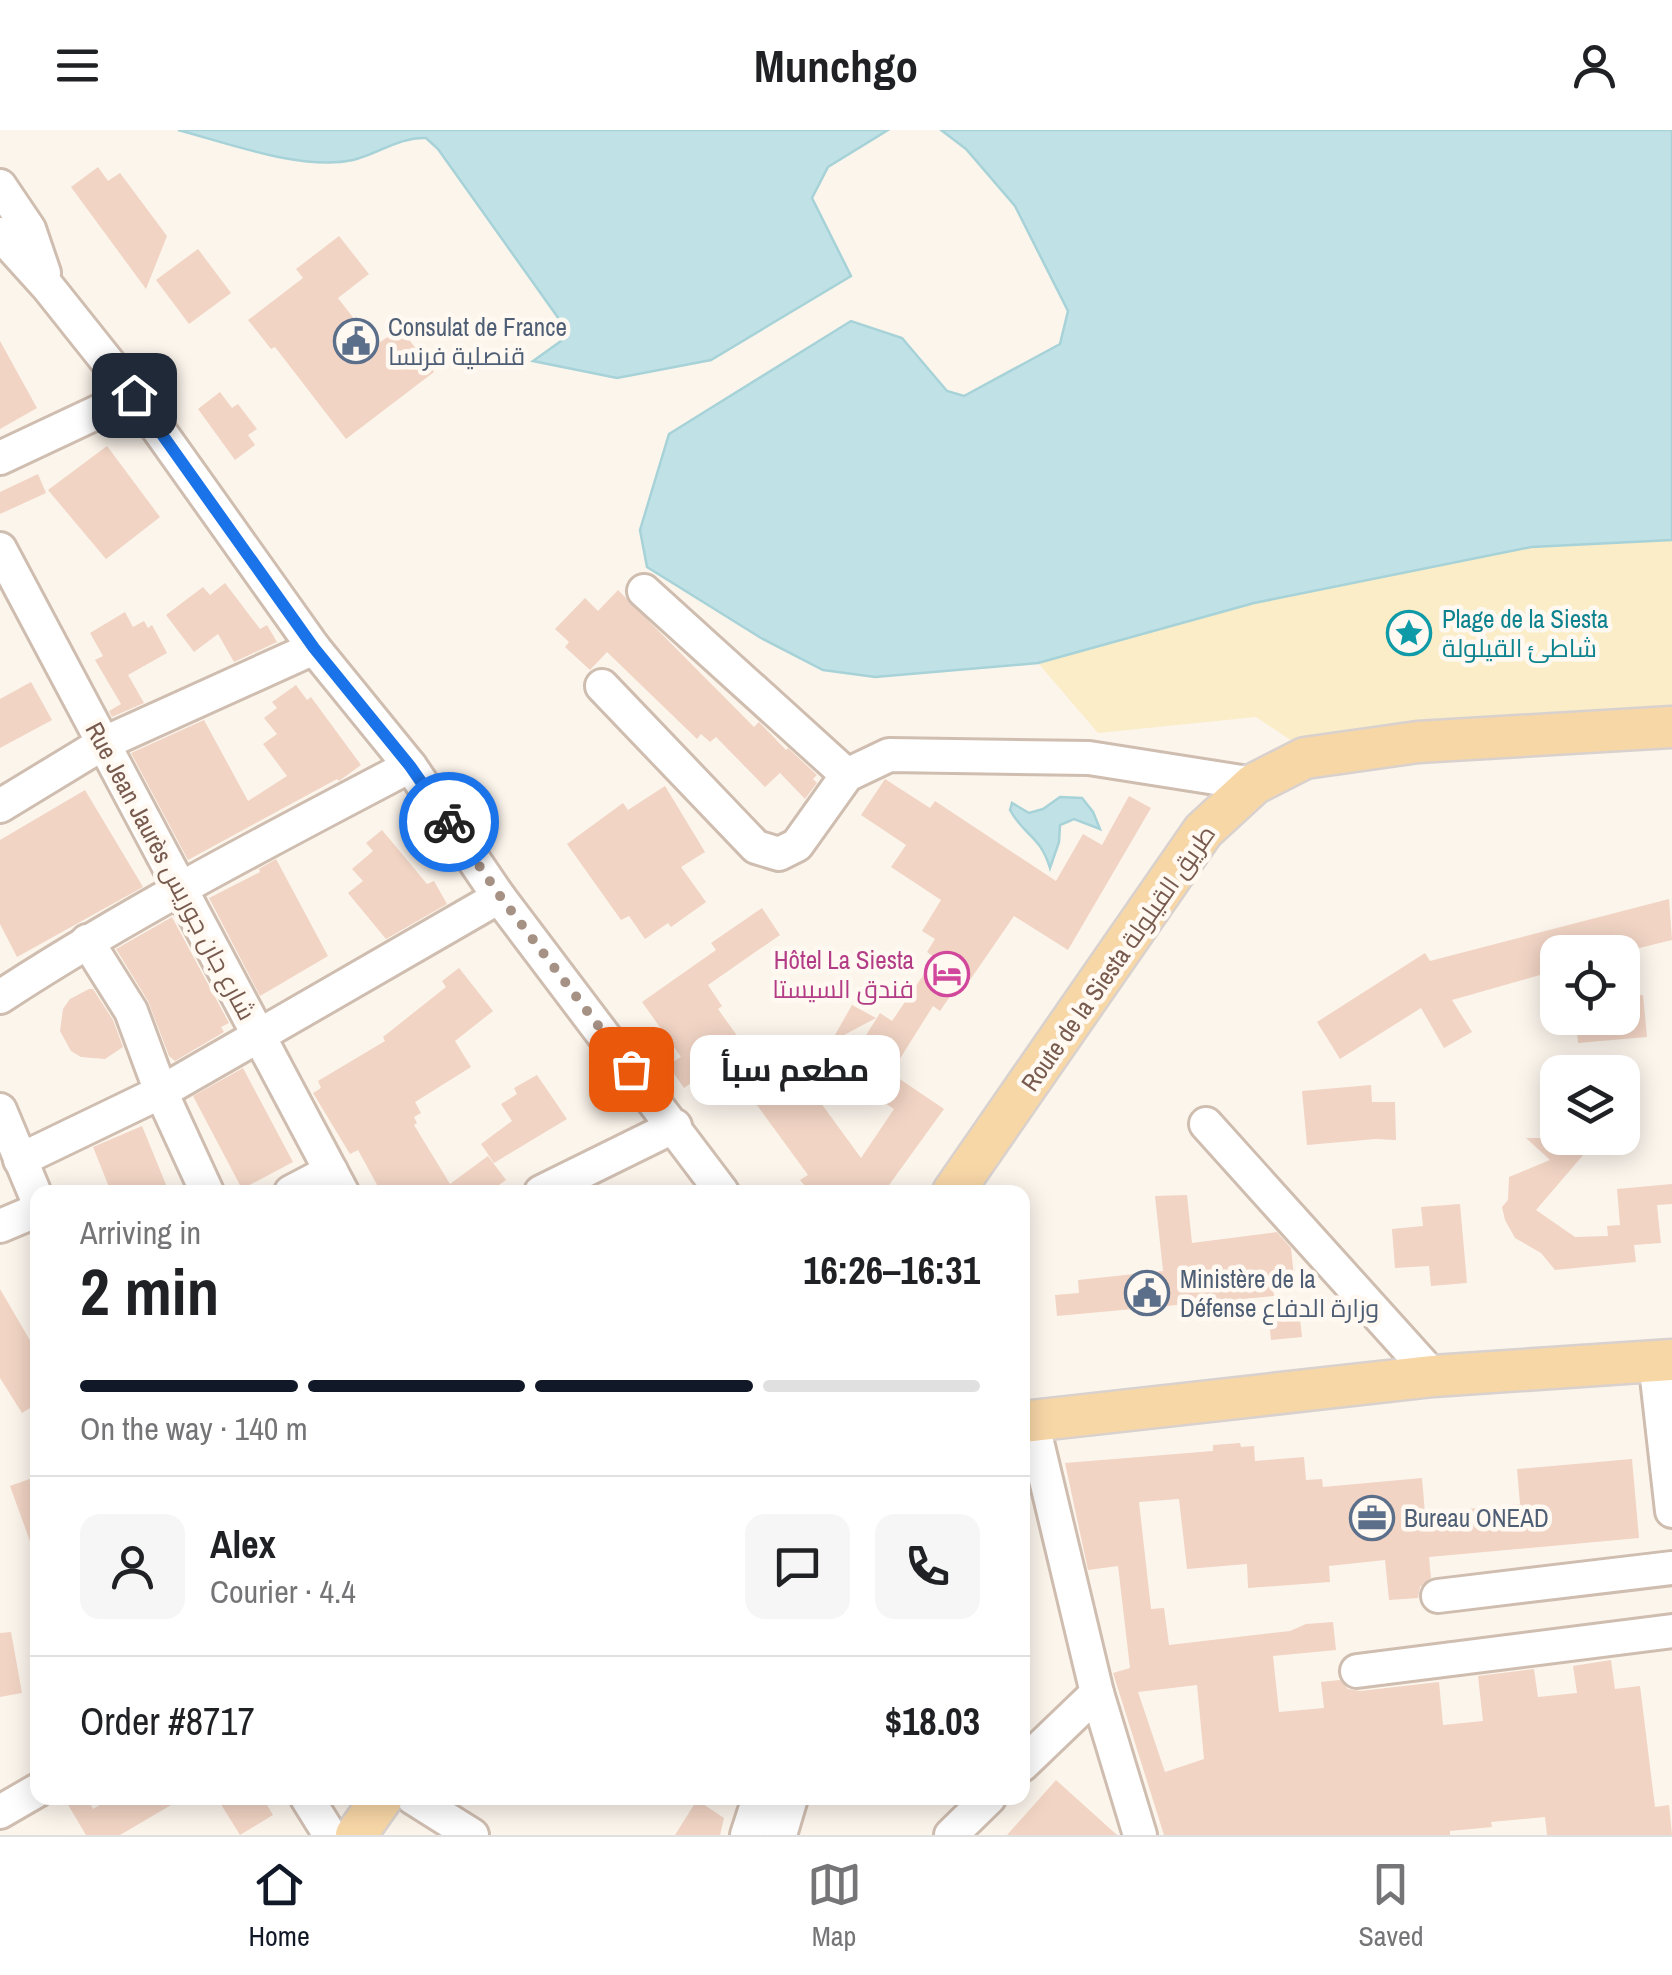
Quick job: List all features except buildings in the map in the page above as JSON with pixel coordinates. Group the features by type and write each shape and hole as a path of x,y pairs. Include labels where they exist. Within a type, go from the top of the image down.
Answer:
{"main road":[{"name":"Route de la Siesta طريق القيلولة","path":"958,1185 1202,831 1254,784 1305,758 1418,742 1672,728"},
{"path":"1030,1422 1433,1376 1664,1360"},
{"path":"356,1835 377,1805"}],"street":[{"path":"0,186 29,229 48,287"},
{"path":"0,234 134,395 314,648 410,766 500,896 717,1185"},
{"path":"0,458 134,395"},
{"name":"Rue Jean Jaurès شارع جان جوريس","path":"0,549 337,1182"},
{"path":"644,591 847,775"},
{"path":"0,806 102,744 314,648"},
{"path":"602,686 756,847 779,854 797,846 847,775 888,755 1089,758 1254,784"},
{"path":"0,998 87,941 180,888 410,766"},
{"path":"20,1160 160,1092 500,896"},
{"path":"87,941 131,1011 160,1092 204,1185"},
{"path":"0,1110 31,1185"},
{"path":"1206,1124 1433,1376"},
{"path":"556,1185 675,1126"},
{"path":"0,1226 30,1213"},
{"path":"1664,1360 1672,1511"},
{"path":"1030,1434 1097,1693 1140,1835"},
{"path":"1438,1596 1672,1568"},
{"path":"1357,1671 1672,1630"},
{"path":"1030,1757 1097,1693"},
{"path":"0,1812 30,1795"},
{"path":"312,1805 330,1835"},
{"path":"423,1805 472,1835"},
{"path":"747,1835 757,1805"},
{"path":"780,1835 789,1805"},
{"path":"950,1835 982,1805"}],"sand":[{"name":"Plage de la Siesta شاطئ القيلولة","path":"1672,540 1672,723 1307,751 1256,717 1098,733 1038,663 1254,603 1531,547"}],"water":[{"path":"178,130 888,130 828,167 812,198 851,276 711,360 617,378 533,361 561,341 559,319 438,149 426,138 407,140 353,160 311,162"},
{"path":"941,130 1672,130 1672,540 1531,547 1254,603 1038,663 875,677 823,670 761,638 647,567 640,530 669,434 851,321 902,338 947,391 964,396 1060,344 1068,311 1015,206 966,149"},
{"path":"1060,797 1082,798 1100,829 1074,819 1060,825 1050,868 1042,849 1010,810 1012,803 1029,813"}],"way so far":[{"path":"449,822 631,1069"}],"place":[{"name":"Consulat de France قنصلية فرنسا","path":"356,341"},
{"name":"Plage de la Siesta شاطئ القيلولة","path":"1409,633"},
{"name":"Hôtel La Siesta فندق السيستا","path":"947,974"},
{"name":"مطعم سبأ","path":"631,1069"},
{"name":"Ministère de la Défense وزارة الدفاع","path":"1147,1293"},
{"name":"Bureau ONEAD","path":"1372,1518"}],"route":[{"path":"134,395 314,648 410,766 449,822"}]}
